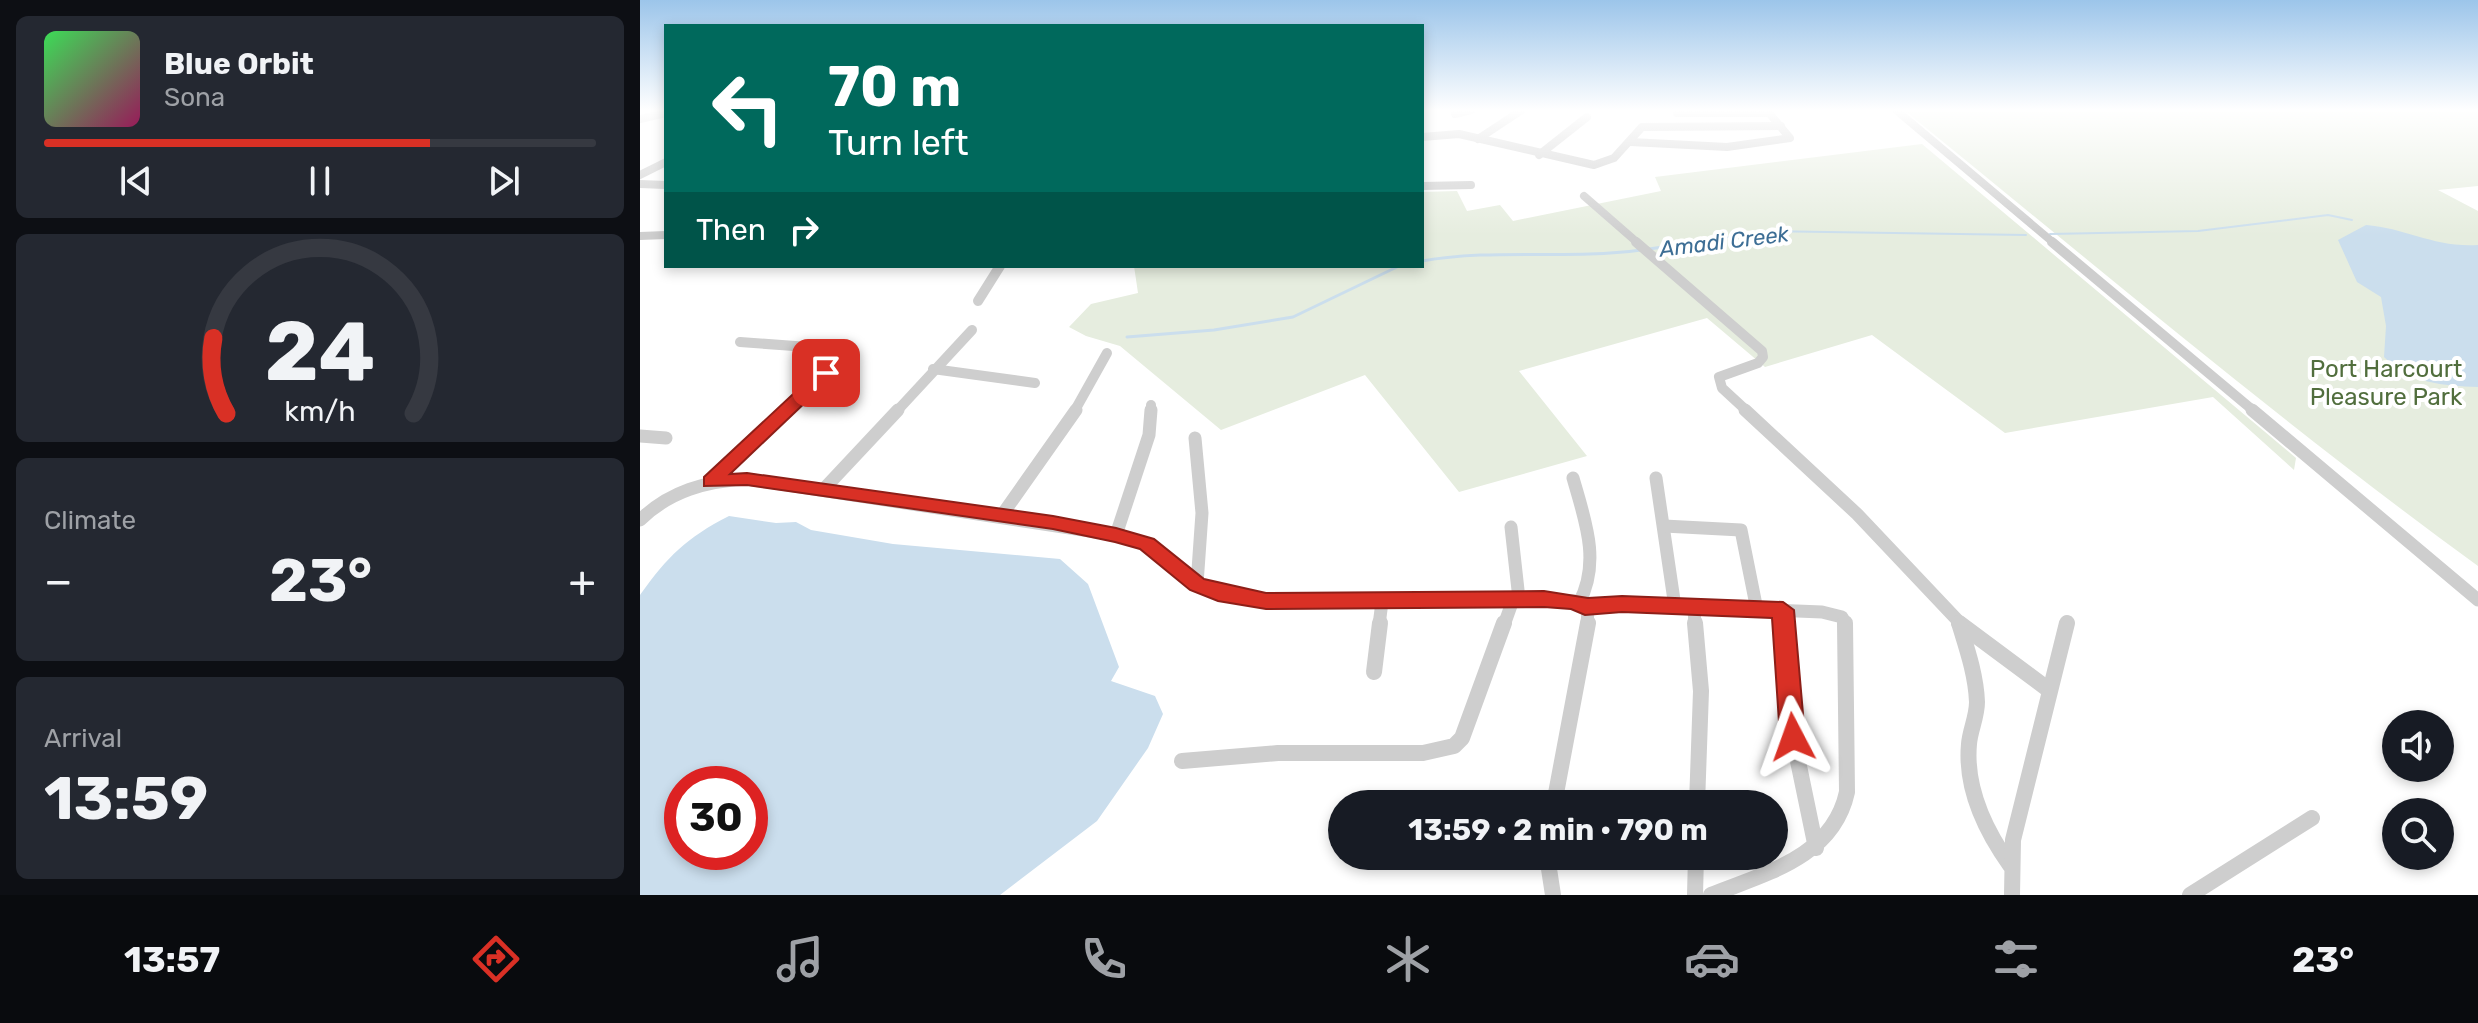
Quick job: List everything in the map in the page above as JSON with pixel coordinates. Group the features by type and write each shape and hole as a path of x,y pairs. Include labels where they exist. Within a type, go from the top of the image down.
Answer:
{"street":[{"path":"1527,152 1600,164 1621,152"},
{"path":"1539,155 1543,152"},
{"path":"1697,155 1703,152"},
{"path":"1946,152 2478,600"},
{"path":"640,175 664,163"},
{"path":"640,184 664,185"},
{"path":"1424,186 1471,185"},
{"path":"1584,196 1762,351 1763,357 1758,363 1719,377 1722,388 1857,514 1959,623 2049,690"},
{"path":"640,236 664,235"},
{"path":"978,301 999,268"},
{"path":"823,490 972,330"},
{"path":"711,482 849,350 740,342"},
{"path":"1002,515 1086,395 1107,353"},
{"path":"933,369 1035,383"},
{"path":"1116,535 1149,435 1151,405"},
{"path":"640,436 666,438"},
{"path":"1195,438 1202,513 1197,584"},
{"path":"1573,478 1588,535 1588,591 1582,605"},
{"path":"1656,478 1675,607"},
{"path":"640,520 661,503 711,482 747,479 1002,515 1116,535 1147,544 1197,584 1218,593 1266,601 1516,599 1582,605 1832,613 1845,621 1847,809 1841,823 1816,848 1711,895"},
{"path":"1664,526 1741,530 1757,610"},
{"path":"1182,761 1278,753 1423,753 1454,746 1462,738 1516,599 1511,527"},
{"path":"1374,672 1382,602"},
{"path":"1557,790 1586,647 1589,616 1582,605"},
{"path":"1694,608 1701,691 1697,790"},
{"path":"1783,610 1793,737 1816,848"},
{"path":"1959,623 1974,675 1977,705 1969,743 1974,794 1986,829 2010,865"},
{"path":"2012,895 2010,865 2021,801 2067,623"},
{"path":"2190,895 2312,818"},
{"path":"1549,870 1553,895"},
{"path":"1695,895 1696,870"}],"green space":[{"path":"1859,152 1931,152 2296,458 2294,470 2213,397 2005,433 1872,335 1765,367 1707,318 1519,371 1587,456 1459,492 1365,375 1221,430 1120,346 1086,336 1069,327 1091,304 1138,293 1134,268 1424,268 1424,192 1457,191 1467,211 1500,205 1513,221 1661,191 1655,177"},
{"name":"Port Harcourt Pleasure Park","path":"1955,152 2478,152 2478,186 2438,190 2478,211 2478,566 2259,399"}],"water":[{"path":"2366,225 2448,244 2478,245 2478,387 2452,386 2416,378 2384,357 2386,326 2381,297 2357,282 2338,240"},
{"path":"729,516 776,523 796,522 811,530 893,544 1060,559 1088,584 1119,667 1111,681 1155,696 1163,714 1148,748 1097,821 1000,895 640,895 640,595 689,540"}],"waterway":[{"name":"Amadi Creek","path":"2050,234 2198,231 2328,215 2352,220"},
{"name":"Amadi Creek","path":"1694,242 1767,231 2026,235"},
{"name":"Amadi Creek","path":"1649,249 1694,242"},
{"name":"Amadi Creek","path":"1684,244 1694,242"},
{"name":"Amadi Creek","path":"1424,261 1477,255 1641,250"},
{"name":"Amadi Creek","path":"1127,337 1214,330 1293,317 1395,268"}],"route":[{"path":"826,373 711,482 747,479 1053,523 1116,535 1147,544 1197,584 1218,593 1266,601 1544,599 1575,601 1585,607 1622,604 1783,610 1793,737"}]}
